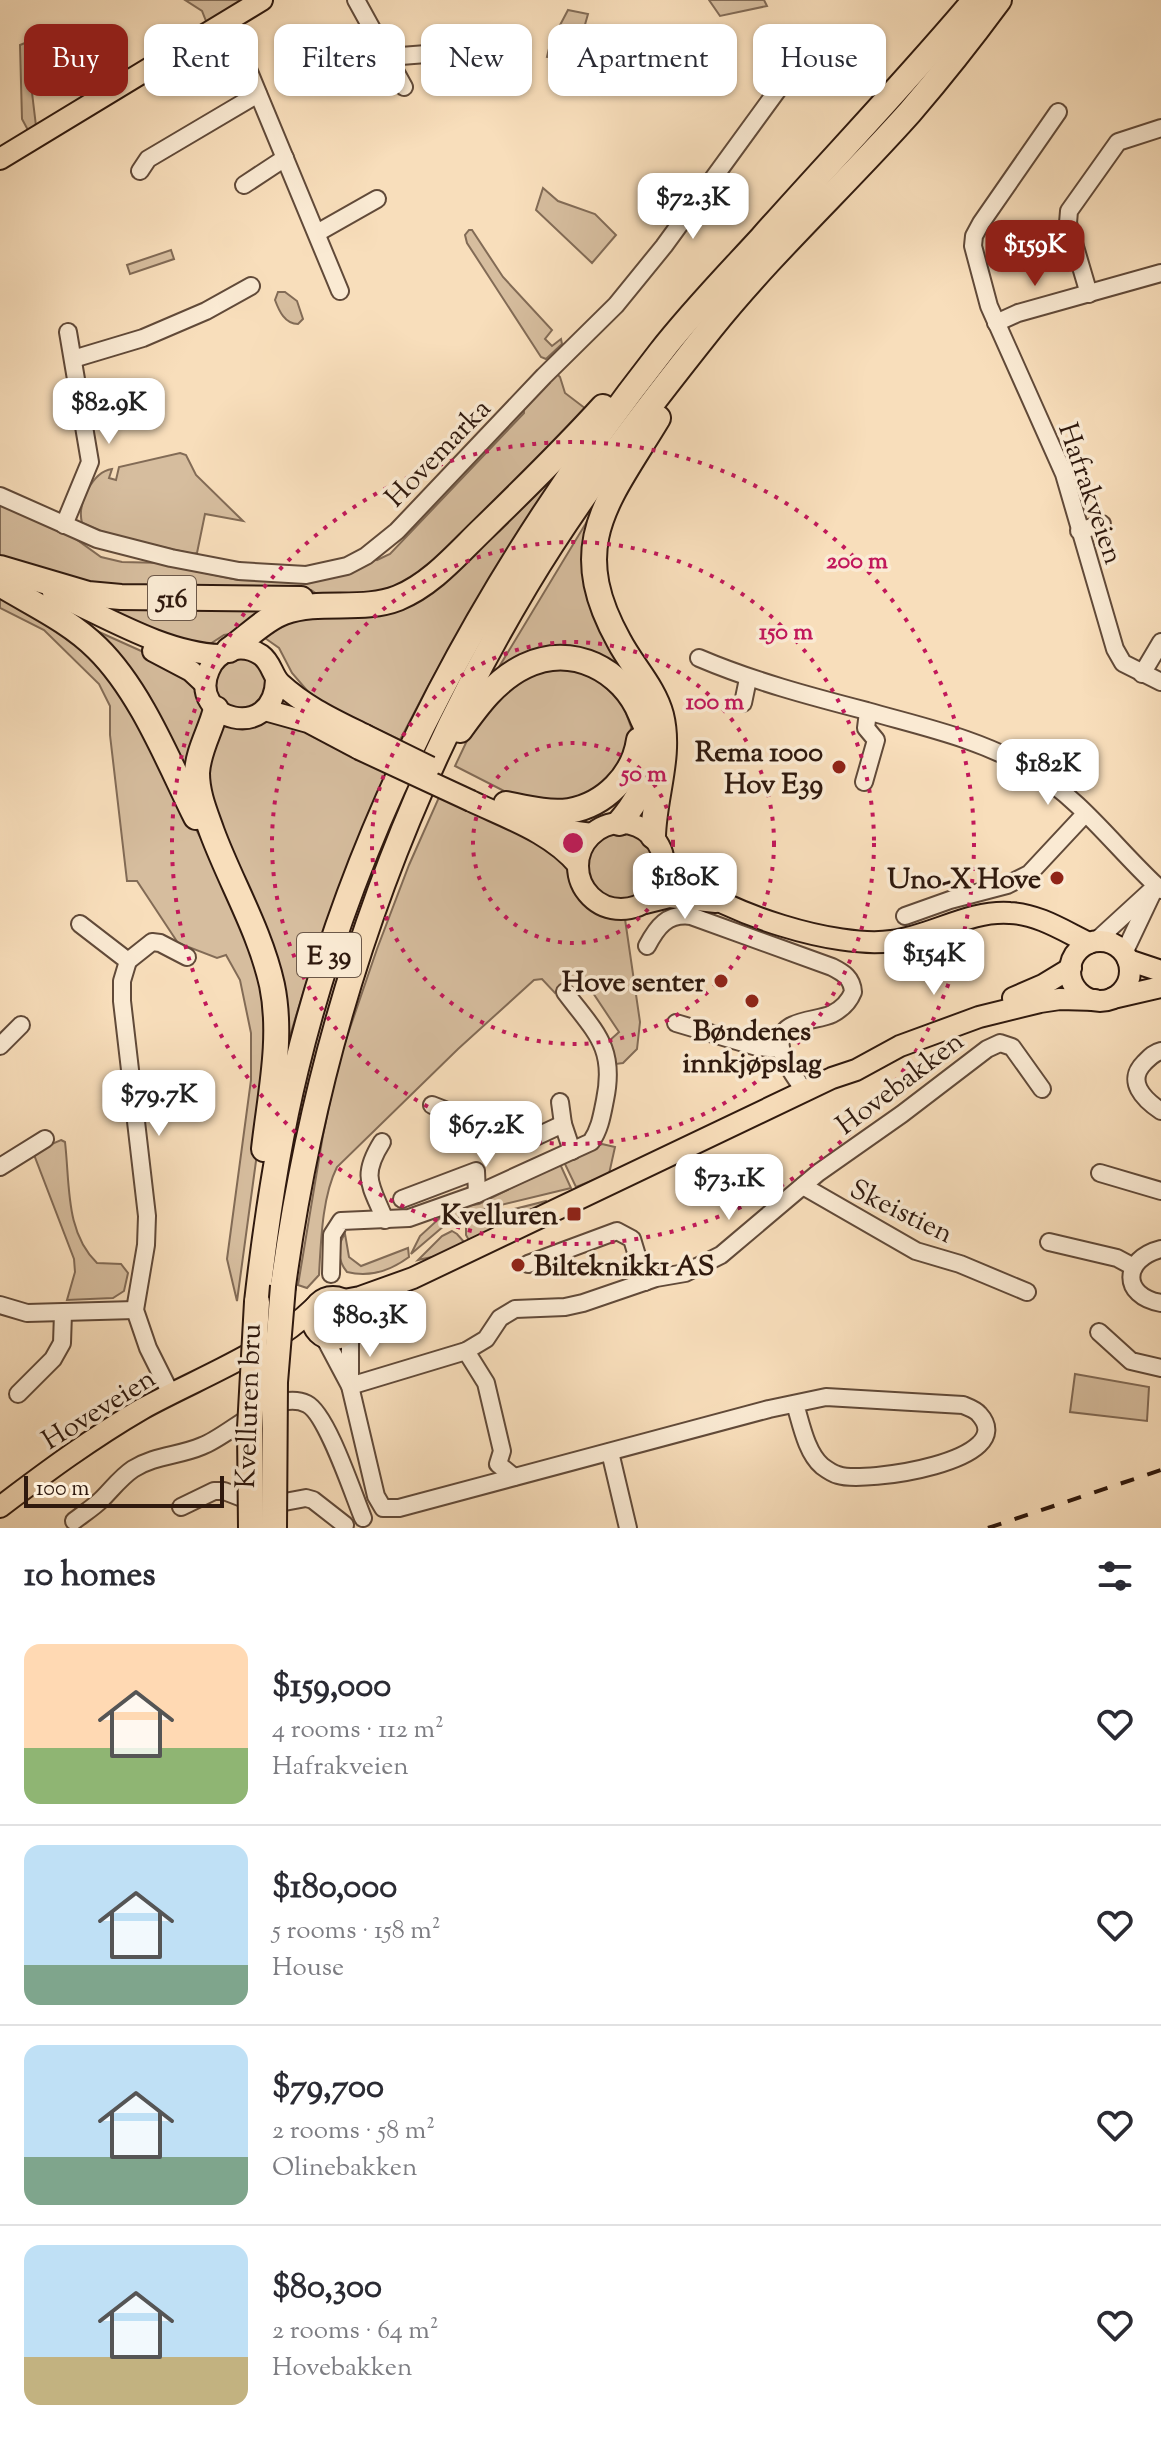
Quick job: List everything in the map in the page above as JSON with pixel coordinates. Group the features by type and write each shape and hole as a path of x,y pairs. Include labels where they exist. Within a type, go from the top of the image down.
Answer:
{"highway":[{"name":"E 39","path":"409,819 484,637 553,499 654,361 975,0"},
{"name":"E 39","path":"257,1302 265,1230 287,1109 329,954 396,782 484,637 527,583 607,462 712,326 909,113 999,0"},
{"name":"E 39","path":"225,653 283,612 347,604 370,605 415,591 433,577 597,414 655,343 704,302"},
{"name":"E 39","path":"653,836 665,744 664,728 656,700 619,643 604,613 593,562 595,536 600,514 712,326"},
{"name":"516","path":"0,568 60,588 110,596 327,600 347,604"},
{"name":"E 39","path":"0,583 67,625 97,648 119,675 139,705 199,825 221,856"},
{"name":"E 39","path":"409,819 458,733 482,700 501,682 526,666 557,657 596,665 630,691 650,733 648,767 638,798 619,823"},
{"name":"E 39","path":"216,709 200,753 197,773 200,798 261,948 272,987 276,1021 276,1048 248,1273 257,1302"},
{"path":"506,804 567,811 601,799 620,782 633,763 642,718"},
{"name":"Kvelluren bru","path":"274,1528 275,1382 283,1286 302,1166 335,1025 383,882 409,819"},
{"name":"Kvelluren bru","path":"251,1528 250,1428 257,1302"}],"main road":[{"path":"0,159 262,0"},
{"name":"516","path":"0,568 171,647 199,654 252,650 264,657 272,667 276,680 362,742"},
{"name":"516","path":"0,583 166,656 205,684 208,697 216,709 227,716 240,719 253,717 265,710 308,722 362,742 474,795 565,850 578,865 585,890 594,900 619,909 644,903"},
{"path":"205,684 212,663 225,653"},
{"path":"265,710 276,691 276,680"},
{"name":"516","path":"474,795 506,804 553,826 592,834"},
{"path":"578,865 585,843 592,834 605,826 619,823 643,829 653,836 664,860 679,878 724,903 807,933 867,943 895,941 985,914 1008,912 1032,916 1093,942 1112,943 1126,956 1161,971"},
{"path":"644,903 662,881 664,860"},
{"path":"644,903 669,897 724,903"},
{"path":"1032,916 1072,964 1074,984 1079,992 1104,999 1126,985 1130,976 1126,956"},
{"path":"832,1078 880,1043 911,1029 1007,1001 1043,985 1072,964 1077,953 1093,942"},
{"path":"413,1278 339,1339 324,1337 316,1330 313,1322 316,1306 330,1297 344,1300 360,1297 413,1278 804,1091 856,1070 900,1046 979,1017 1040,1002 1104,999 1161,987"},
{"path":"344,1300 350,1306 352,1327"},
{"name":"Hoveveien","path":"0,1507 86,1444 171,1394 230,1365 301,1322 316,1306"},
{"name":"Hoveveien","path":"230,1365 287,1343 308,1337 324,1337"}],"street":[{"path":"356,0 369,24"},
{"path":"258,94 340,291"},
{"path":"140,171 148,159 255,96"},
{"name":"Hovemarka","path":"0,496 120,546 239,571 306,575 337,569 366,556 397,531 616,305 664,246 773,96"},
{"name":"Hafrakveien","path":"1058,112 974,236 974,257 996,323 1064,474 1115,649 1123,663 1161,682"},
{"path":"1089,294 1068,223 1069,211 1118,142 1161,128"},
{"path":"244,185 285,158"},
{"path":"317,233 377,199"},
{"path":"996,323 1018,313 1161,273"},
{"path":"73,359 143,338 206,311 251,286"},
{"path":"64,525 90,462 68,332"},
{"path":"1079,531 1102,524"},
{"path":"1142,674 1161,642"},
{"path":"699,658 748,679 937,730 993,750 1033,770 1085,814 1158,888"},
{"path":"743,703 748,679"},
{"path":"864,782 876,740 866,728 868,712"},
{"path":"905,916 1007,885 1029,874 1085,814"},
{"path":"1093,942 1158,888"},
{"path":"1126,956 1158,888"},
{"path":"647,946 656,929 666,920 675,916 691,916 832,967 851,980 853,992 845,1005 833,1014 790,1026 783,1036 781,1049 804,1091"},
{"path":"80,924 128,961"},
{"path":"171,1394 148,1348 135,1310 146,1245 147,1216 122,981 128,961 152,942 187,957"},
{"path":"331,1274 331,1241 335,1227 346,1219 409,1218 477,1194 591,1142 600,1126 609,1065 598,1036 565,992"},
{"path":"676,1023 757,1047 781,1049"},
{"path":"0,1046 21,1025"},
{"name":"Hovebakken","path":"350,1386 466,1351 486,1339 500,1318 515,1309 565,1307 685,1273 721,1255 803,1186 987,1049 1000,1043 1012,1047 1042,1089"},
{"path":"1161,1051 1154,1053 1140,1067 1135,1083 1142,1095 1161,1111"},
{"path":"560,1102 572,1151"},
{"path":"432,1105 521,1140 531,1139 563,1124"},
{"path":"0,1167 45,1139"},
{"path":"382,1142 371,1160 367,1176 385,1220"},
{"path":"402,1199 476,1171 477,1194"},
{"path":"1100,1173 1161,1191"},
{"name":"Skeistien","path":"803,1186 916,1251 960,1264 1027,1292"},
{"path":"528,1264 617,1231 632,1239 645,1282"},
{"path":"1049,1242 1117,1258 1132,1266"},
{"path":"1161,1249 1145,1255 1132,1266 1131,1278 1134,1287 1151,1302 1161,1303"},
{"path":"0,1305 27,1313 135,1310"},
{"path":"18,1394 53,1359 62,1343 63,1313"},
{"path":"350,1386 352,1327"},
{"path":"1099,1332 1131,1361 1161,1368"},
{"path":"324,1337 350,1386 376,1496 383,1508"},
{"path":"466,1351 486,1383 502,1451 498,1464 514,1477"},
{"path":"181,1507 214,1491 224,1491 263,1506 310,1499 342,1526 372,1516 383,1508 399,1508 769,1409 826,1397 939,1401 963,1405 980,1414 986,1429 983,1441 971,1452 924,1469 861,1477 839,1476 821,1465 807,1441 795,1404"},
{"path":"74,1521 100,1502 130,1471 149,1460 201,1447 261,1411 288,1402 307,1405 321,1418 363,1518"},
{"path":"610,1452 628,1528"}],"shaded area":[{"path":"185,0 248,0 210,23 202,11"},
{"path":"709,0 764,0 767,6 720,16"},
{"path":"568,10 588,14 585,24 561,24"},
{"path":"24,43 24,96 32,96 36,126 29,132 22,119 20,45"},
{"path":"543,188 558,201 595,214 616,235 592,263 536,210"},
{"path":"472,230 503,277 552,330 545,339 552,346 561,339 562,344 546,359 541,357 467,243 465,235"},
{"path":"171,250 174,259 130,274 127,265"},
{"path":"278,292 285,292 297,301 303,319 298,324 289,322 281,312 275,300"},
{"path":"555,372 565,393 590,412 479,525 401,589 361,595 317,594 311,590 81,585 0,556 0,502 73,537 101,557 122,562 165,563 238,580 275,581 374,558 377,560 390,554 524,413 524,407"},
{"path":"180,453 186,455 196,475 243,521 205,514 197,553 193,554 110,535 82,523 84,498 92,482 105,471 112,469 109,478 116,480 119,467"},
{"path":"565,461 478,598 400,740 310,694 292,673 279,648 262,636 278,621 372,611"},
{"path":"586,523 591,528 630,676 614,663 585,651 503,672 499,667"},
{"path":"0,594 53,623 97,662 134,711 220,875 252,955 266,1009 264,1102 237,1301 227,1259 251,1080 251,1033 240,980 226,955 217,958 178,943 137,881 127,881 110,735 110,706 99,684 44,630 0,608"},
{"path":"88,598 269,604 248,631 224,635 210,644 196,645 148,631"},
{"path":"79,623 159,659 192,679 206,705 191,780"},
{"path":"241,659 259,666 266,684 259,702 241,709 223,702 216,684 223,666"},
{"path":"540,668 574,670 597,680 622,702 631,727 630,742 619,771 584,800 541,800 504,791 455,766 472,730 505,689"},
{"path":"270,721 298,726 389,772 358,839 332,907 287,1046 206,795 210,751 214,751 223,724"},
{"path":"440,795 508,826 557,854 566,864 576,891 586,904 599,913 625,919 640,1022 637,1049 623,1063 616,1064 609,1041 619,1032 581,975 555,993 542,979 534,980 337,1167 325,1205 319,1275 307,1288 298,1285 338,1063 377,949"},
{"path":"621,830 635,833 647,841 655,853 658,867 655,881 647,893 635,901 621,904 607,901 595,893 587,881 584,867 587,853 595,841 607,833"},
{"path":"61,1140 65,1142 71,1207 79,1237 97,1263 121,1264 128,1273 124,1291 113,1298 67,1300 75,1272 74,1259 33,1152"},
{"path":"602,1144 615,1147 609,1174 576,1187 564,1162"},
{"path":"560,1164 571,1188 468,1213 445,1225 411,1254 420,1236 443,1215 459,1207 479,1204"},
{"path":"546,1201 548,1206 470,1242 466,1235 466,1225 471,1220"},
{"path":"452,1231 465,1243 441,1255 418,1260 442,1236"},
{"path":"345,1234 349,1257 361,1266 408,1248 409,1257 380,1272 347,1272 339,1253"},
{"path":"1075,1374 1149,1387 1147,1421 1070,1412"}],"railway":[{"path":"988,1528 1161,1470"}],"place":[{"name":"Rema 1000 Hov E39","path":"839,767"},
{"name":"Uno-X Hove","path":"1057,878"},
{"name":"Hove senter","path":"721,981"},
{"name":"Bøndenes innkjøpslag","path":"752,1001"},
{"name":"Kvelluren","path":"574,1214"},
{"name":"Bilteknikk1 AS","path":"518,1265"}]}
